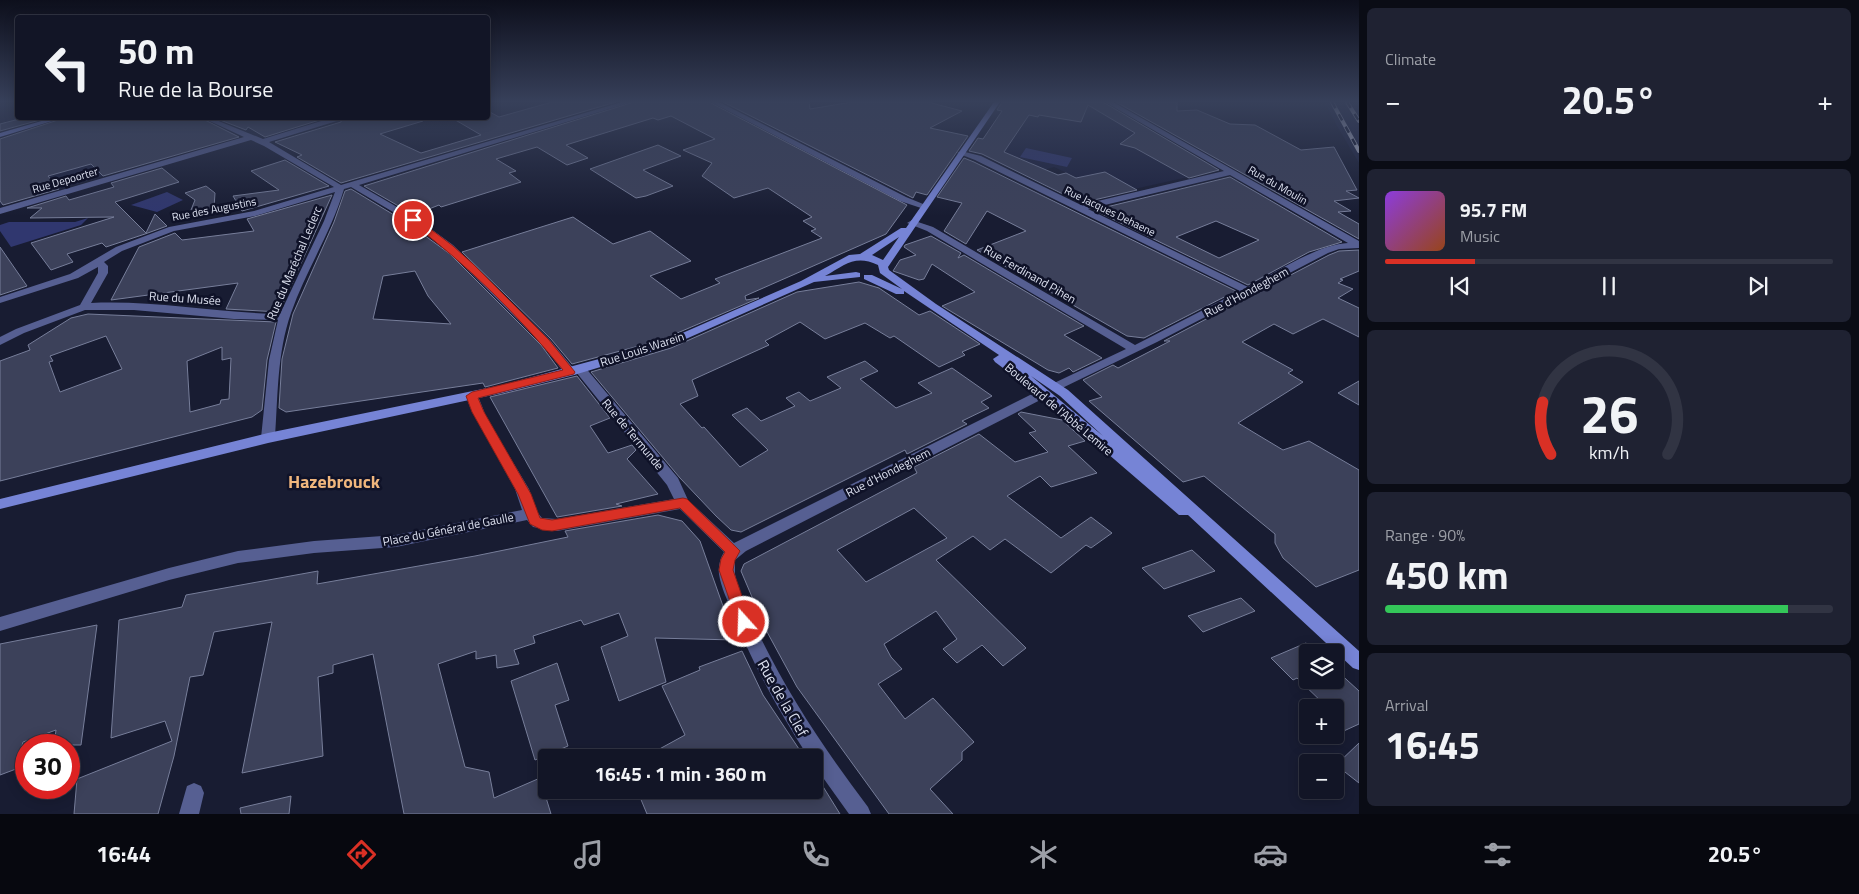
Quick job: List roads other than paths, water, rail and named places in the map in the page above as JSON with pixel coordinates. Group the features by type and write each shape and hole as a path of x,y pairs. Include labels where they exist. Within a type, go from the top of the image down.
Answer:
{"main road":[{"path":"884,268 910,225 970,140"},
{"path":"864,256 883,246 910,225"},
{"name":"Rue Louis Warein","path":"472,396 658,347 804,283 852,257 864,256"},
{"name":"Boulevard de l'Abbé Lemire","path":"864,256 876,260 932,306 1050,390 1148,483 1240,556 1359,662"},
{"path":"845,262 846,268 862,276"},
{"name":"Rue Louis Warein","path":"804,283 878,275 884,268"},
{"name":"Boulevard de l'Abbé Lemire","path":"862,276 902,293 999,359 1050,390"},
{"path":"0,504 268,438 472,396"}],"street":[{"name":"Rue Depoorter","path":"0,210 242,140"},
{"path":"258,140 328,179 340,188"},
{"path":"262,142 268,140"},
{"name":"Rue des Augustins","path":"0,300 65,279 125,246 172,229 239,218 503,140"},
{"path":"788,140 903,199 924,206"},
{"name":"Rue du Moulin","path":"1175,140 1359,245"},
{"name":"Rue Jacques Dehaene","path":"961,153 978,158 1248,291"},
{"path":"1080,208 1232,172"},
{"name":"Rue de Termunde","path":"353,185 413,220 450,247 575,370 673,482 683,503"},
{"name":"Rue du Maréchal Leclerc","path":"268,438 277,349 284,316 317,249 340,188"},
{"name":"Rue Ferdinand Pihen","path":"910,225 930,229 1134,349"},
{"name":"Rue d'Hondeghem","path":"733,551 1330,249 1359,245"},
{"path":"0,342 26,329 84,307 104,273 103,266 97,263"},
{"name":"Rue du Musée","path":"84,307 118,307 235,315 284,316"},
{"name":"Place du Général de Gaulle","path":"0,624 169,574 238,557 314,547 396,541 530,514 524,494 478,412 472,396"},
{"path":"530,514 538,523 552,526 683,503 733,551"},
{"name":"Rue de la Clef","path":"733,551 726,564 728,577 750,637 767,673 801,731 861,814"},
{"path":"189,814 194,792"}],"railway":[{"path":"1353,140 1359,151"}],"district":[{"name":"Hazebrouck","path":"334,481"}]}
